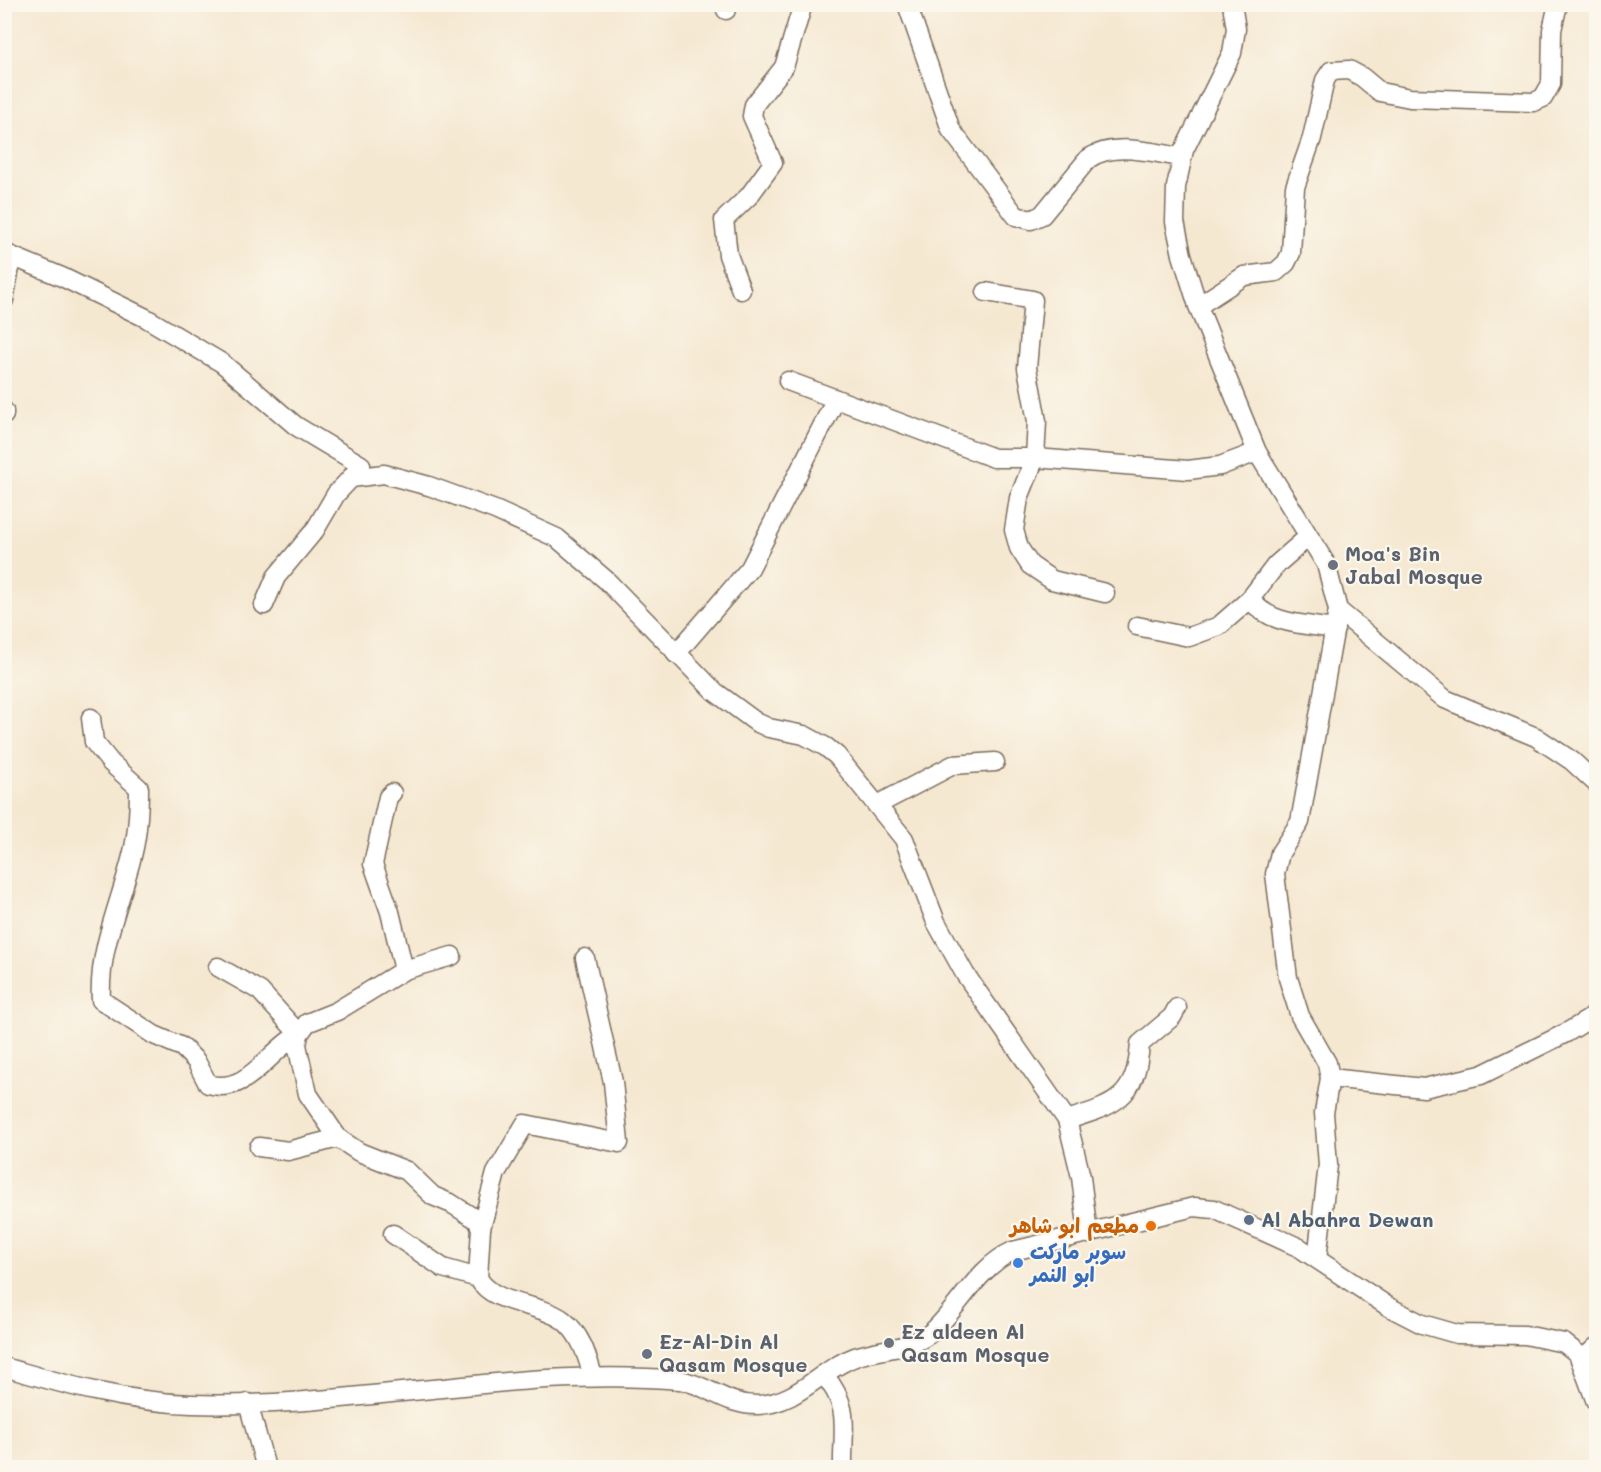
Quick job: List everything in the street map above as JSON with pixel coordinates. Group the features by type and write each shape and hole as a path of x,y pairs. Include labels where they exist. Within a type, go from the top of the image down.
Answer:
{"street":[{"path":"741,290 728,255 724,220 749,196 773,163 752,116 754,105 784,67 803,4"},
{"path":"907,4 951,130 1016,216 1031,220 1042,215 1088,159 1098,152 1117,149 1182,157"},
{"path":"1232,4 1236,29 1232,53 1189,137 1182,157 1176,187 1175,222 1182,255 1198,306 1257,452 1331,576 1338,610 1300,822 1280,853 1275,874 1288,978 1300,1016 1327,1063 1330,1078 1324,1113 1328,1165 1317,1259"},
{"path":"1198,306 1244,276 1276,272 1286,263 1291,253 1295,187 1312,138 1325,80 1331,71 1349,70 1380,92 1410,98 1534,102 1543,98 1551,84 1552,30 1558,4"},
{"path":"4,300 8,255 62,277 146,318 222,363 296,426 361,465 336,494 315,530 276,577 264,605"},
{"path":"986,292 1033,300 1027,368 1037,421 1035,458 1018,498 1014,530 1019,548 1030,565 1052,580 1106,592"},
{"path":"788,381 994,458 1035,458 1188,470 1220,466 1257,452"},
{"path":"676,654 750,568 836,399"},
{"path":"351,478 374,470"},
{"path":"351,478 384,474 429,486 495,510 556,538 606,580 714,691 756,722 768,728 804,735 826,747 904,839 936,922 965,974 1067,1120 1081,1177 1088,1234"},
{"path":"1137,626 1189,637 1219,627 1250,600 1276,565 1308,537"},
{"path":"1250,600 1259,612 1274,619 1335,629"},
{"path":"1338,610 1445,699 1536,737 1572,761 1596,783"},
{"path":"91,718 94,742 111,763 139,788 139,815 133,852 107,935 100,975 101,1000 154,1035 182,1047 195,1061 208,1084 217,1087 238,1085 281,1044 299,1034 307,1023 337,1011 404,970 452,956"},
{"path":"877,805 953,765 995,762"},
{"path":"392,793 388,797 374,864 390,912 404,970"},
{"path":"478,1278 481,1228 496,1173 525,1124 618,1143 613,1082 585,958"},
{"path":"218,967 260,991 299,1034"},
{"path":"1067,1120 1094,1112 1120,1099 1132,1085 1140,1044 1172,1017 1177,1008"},
{"path":"1330,1078 1424,1088 1481,1075 1566,1034 1596,1015"},
{"path":"299,1034 297,1045 308,1094 338,1138 359,1152 407,1171 427,1191 469,1215 481,1228"},
{"path":"259,1147 288,1151 338,1138"},
{"path":"4,1367 91,1391 190,1404 248,1403 396,1394 593,1376 680,1380 691,1382 731,1402 757,1405 784,1400 797,1394 855,1357 898,1348 930,1334 1002,1256 1013,1251 1204,1207 1300,1248 1389,1307 1422,1324 1457,1334 1544,1338 1573,1348 1581,1361 1596,1402"},
{"path":"393,1234 443,1268 478,1278 493,1293 563,1320 583,1346 593,1376"},
{"path":"1581,1361 1596,1347"},
{"path":"824,1375 833,1386 843,1407 846,1434 843,1467"},
{"path":"248,1403 266,1467"}],"place":[{"name":"Moa's Bin Jabal Mosque","path":"1333,565"},
{"name":"Al Abahra Dewan","path":"1249,1220"},
{"name":"مطعم ابو شاهر","path":"1151,1226"},
{"name":"سوبر ماركت ابو النمر","path":"1018,1263"},
{"name":"Ez aldeen Al Qasam Mosque","path":"889,1343"},
{"name":"Ez-Al-Din Al Qasam Mosque","path":"647,1354"}]}
